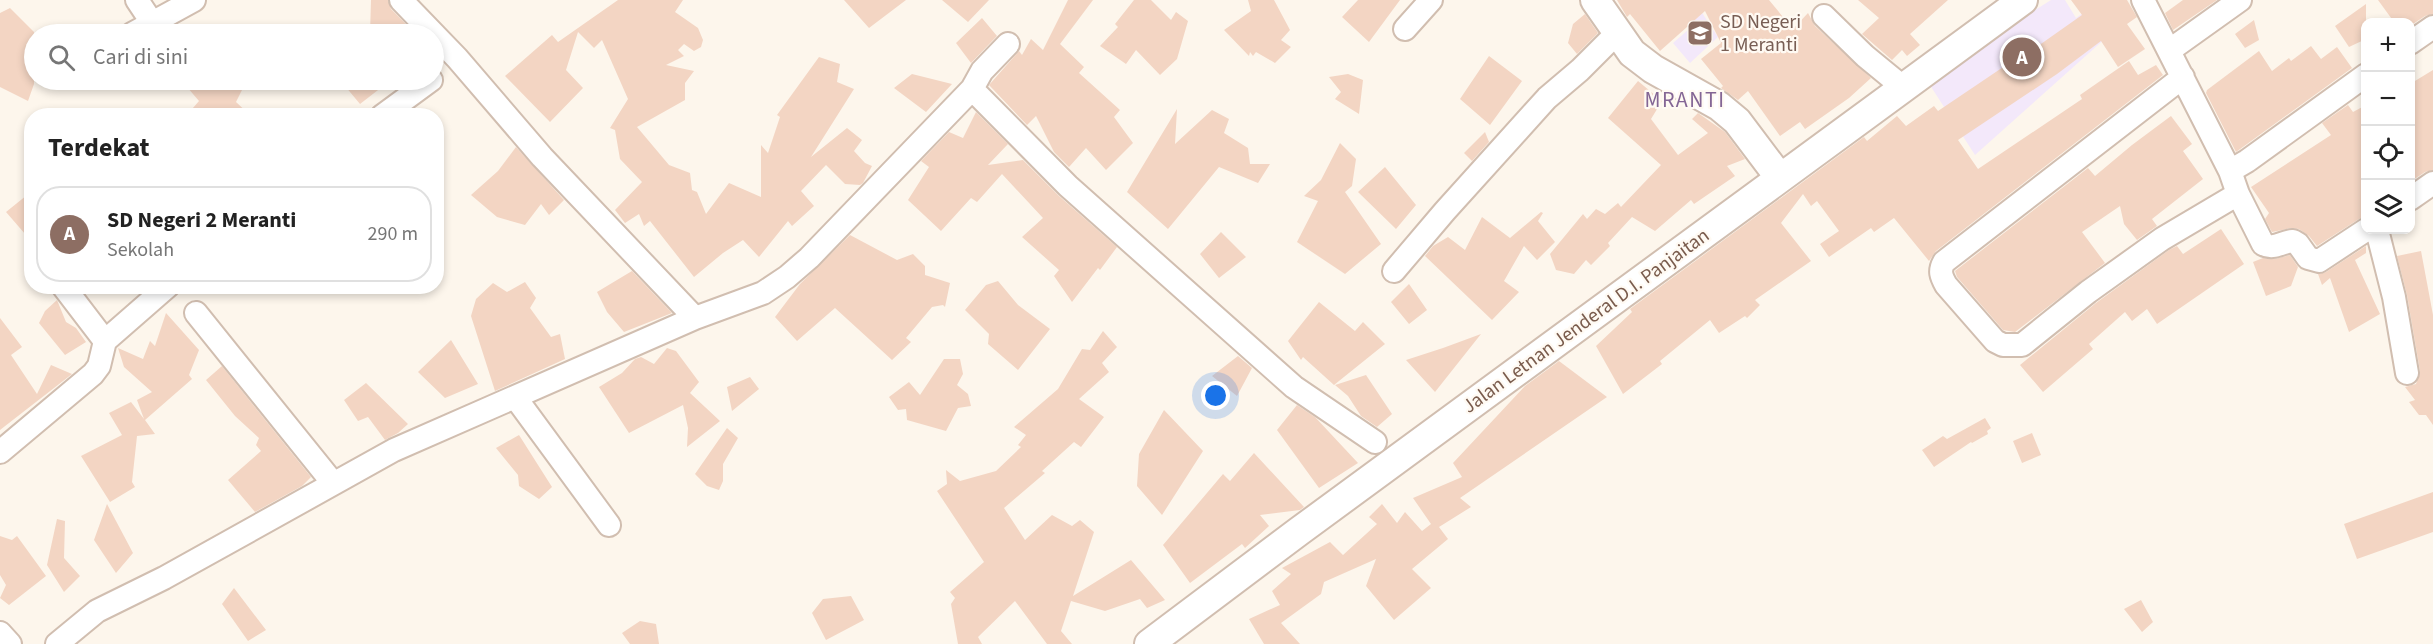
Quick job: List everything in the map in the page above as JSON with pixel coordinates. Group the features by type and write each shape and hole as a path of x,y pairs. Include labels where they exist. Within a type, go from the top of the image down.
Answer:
{"street":[{"path":"137,0 153,24 194,0"},
{"path":"400,0 424,24"},
{"path":"1405,29 1431,0"},
{"path":"1595,0 1632,53 1653,69 1719,106 1737,121 1780,178"},
{"name":"Jalan Letnan Jenderal D.I. Panjaitan","path":"1149,644 1298,532 2024,0"},
{"path":"2143,0 2230,171 2238,194 2263,244 2274,247 2285,242 2296,242 2311,260 2323,259 2361,233"},
{"path":"2170,50 2240,0"},
{"path":"1824,16 1865,56 1904,88"},
{"path":"2415,40 2433,27"},
{"path":"1394,271 1547,98 1580,70 1617,33"},
{"path":"57,644 98,611 164,578 394,450 695,318 763,293 809,258 972,89 982,71 1008,44"},
{"path":"444,45 542,157 695,318"},
{"path":"444,68 457,58"},
{"path":"2183,77 1944,262 1941,275 1946,285 1995,341 2003,345 2022,345 2088,292 2162,239 2238,194"},
{"path":"2230,171 2361,79"},
{"path":"972,89 1068,186 1294,387 1375,442"},
{"path":"393,108 416,90"},
{"path":"2415,196 2433,183"},
{"path":"2378,234 2394,297 2407,373"},
{"path":"69,294 105,341"},
{"path":"0,452 93,374 99,366 105,341 159,294"},
{"path":"196,313 333,483"},
{"path":"515,397 609,525"},
{"path":"0,633 10,644"}],"shaded area":[{"path":"2051,0 2065,0 2076,18 2088,9 2108,36 1975,155 1926,79"},
{"name":"SD Negeri 1 Meranti","path":"1695,2 1718,37 1690,63 1673,43 1689,29 1672,5"}],"building":[{"path":"371,0 388,0 391,9 406,24 370,24"},
{"path":"618,0 683,0 675,12 698,28 703,40 701,47 694,51 684,44 678,50 684,56 666,65 694,71 685,83 685,100 637,127 669,165 690,173 692,190 697,192 706,214 729,183 761,197 761,145 768,153 780,117 777,115 819,57 840,64 837,82 854,89 811,157 847,128 862,140 854,151 865,163 872,166 863,183 860,185 845,184 826,165 801,191 814,206 792,226 788,221 759,257 743,240 694,277 650,221 644,226 639,214 625,223 615,210 642,182 620,159 615,130 610,128 628,99 602,40 594,48 578,32 566,70 583,88 550,122 505,76 552,35 558,42"},
{"path":"844,0 906,0 869,28"},
{"path":"942,0 989,0 968,22"},
{"path":"1068,0 1093,0 1060,44 1084,67 1079,73 1120,110 1114,117 1133,143 1106,170 1086,148 1069,167 1054,152 1036,116 1027,125 989,85 1019,51 1022,55 1031,39 1043,50"},
{"path":"1134,0 1151,0 1171,20 1176,12 1188,21 1177,59 1160,75 1136,50 1126,64 1100,46 1118,27 1115,24"},
{"path":"1248,0 1274,0 1290,30 1281,40 1291,47 1275,63 1256,52 1253,56 1250,52 1249,56 1224,30 1251,11"},
{"path":"1358,0 1400,0 1369,42 1342,17"},
{"path":"1617,0 1769,0 1793,29 1808,13 1815,26 1871,78 1849,98 1805,129 1800,122 1780,136 1748,91 1738,100 1721,88 1723,86 1701,59 1721,43 1705,11 1660,51 1630,14 1627,17"},
{"path":"1858,0 1948,0 1910,34 1920,45 1907,56 1902,50 1892,60 1862,34 1879,18"},
{"path":"2071,0 2127,0 2137,17 2127,24 2145,49 2118,67 2101,41 2057,74 1958,140 1978,169 2082,99 2080,95 2129,61 2138,75 2156,65 2163,75 1936,251 1929,261 1894,218 1874,232 1871,228 1829,257 1820,244 1839,231 1817,201 1811,206 1803,194 1781,223 1811,261 1755,300 1760,305 1747,318 1745,316 1719,333 1710,320 1660,361 1662,364 1623,394 1596,346 1632,312 1630,309 1864,137 1867,141 1897,116 1906,126 1934,106 1938,111 2027,51 2028,53 2082,15"},
{"path":"2183,0 2217,0 2173,30 2165,13"},
{"path":"2378,0 2433,0 2433,14 2415,23 2415,18 2391,18"},
{"path":"2366,4 2366,18 2361,18 2361,41 2349,47 2335,26"},
{"path":"10,8 26,24 24,24 24,90 32,90 28,101 0,87 0,13"},
{"path":"1585,14 1598,33 1577,54 1568,43 1573,24"},
{"path":"982,18 997,36 971,63 956,43"},
{"path":"2254,20 2259,40 2245,48 2235,34"},
{"path":"2311,46 2321,59 2337,47 2352,68 2236,152 2206,93 2207,90 2259,51 2272,71 2289,58 2291,61"},
{"path":"1489,56 1522,81 1490,125 1460,99"},
{"path":"2433,70 2433,170 2415,179 2415,126 2415,81"},
{"path":"912,74 952,84 926,112 894,88"},
{"path":"1348,74 1363,80 1359,114 1335,99 1341,92 1329,77"},
{"path":"1638,81 1662,101 1651,119 1678,155 1708,133 1692,119 1698,113 1725,132 1745,159 1727,166 1735,176 1694,204 1691,200 1655,231 1632,217 1608,243 1610,246 1591,265 1586,260 1574,274 1556,270 1550,254 1583,214 1587,219 1596,209 1605,214 1618,203 1621,207 1661,165 1608,118"},
{"path":"190,90 242,90 236,102 242,108 193,108 199,101"},
{"path":"348,90 378,90 360,104"},
{"path":"2348,105 2353,112 2361,108 2361,218 2317,246 2299,229 2291,228 2272,232 2265,219 2269,213 2251,187 2331,135 2322,123"},
{"path":"1177,109 1175,144 1212,110 1229,119 1224,133 1248,148 1250,164 1270,164 1258,183 1219,167 1168,229 1127,192"},
{"path":"976,112 1008,144 988,165 1023,160 1059,196 1117,247 1072,302 1054,276 1059,270 1022,237 1043,218 1002,174 977,202 971,198 941,231 908,200 929,167 921,161 949,132 963,138"},
{"path":"2171,116 2192,144 2183,151 2203,179 2152,219 2157,226 2137,240 2124,224 2120,206 2082,232 2105,263 2015,332 2003,330 1957,277 1955,271 2088,168 2095,176"},
{"path":"1485,132 1489,142 1472,161 1464,153"},
{"path":"1340,143 1356,159 1352,186 1345,192 1381,244 1345,274 1297,242 1318,201 1304,196 1321,180"},
{"path":"516,147 564,200 549,215 541,204 525,225 497,217 471,195 498,171"},
{"path":"1385,167 1416,205 1396,229 1358,192"},
{"path":"24,197 24,233 6,212"},
{"path":"1541,212 1543,213 1538,221 1555,242 1537,260 1524,246 1504,281 1519,292 1492,320 1425,256 1433,246 1448,237 1465,250 1482,217 1510,238"},
{"path":"2221,229 2244,264 2157,324 2147,309 2132,321 2125,312 2089,344 2093,349 2043,392 2020,365 2096,303 2169,250 2177,246 2183,254"},
{"path":"1221,232 1246,257 1219,278 1200,254"},
{"path":"850,235 897,260 913,254 925,266 925,275 950,283 945,307 943,305 932,307 906,338 911,342 892,360 835,308 797,341 775,317 800,284"},
{"path":"2366,246 2366,253 2355,260 2380,314 2349,332 2330,278 2322,285 2318,274 2326,272"},
{"path":"2421,251 2433,315 2433,425 2426,415 2419,415 2409,402 2415,400 2405,387 2416,384 2420,371 2407,295 2397,256"},
{"path":"2290,255 2298,267 2291,286 2266,296 2253,262 2263,258 2275,259"},
{"path":"632,271 672,313 624,332 607,312 597,292"},
{"path":"998,281 1018,305 1050,329 1018,370 988,344 989,334 965,310 986,285"},
{"path":"525,282 536,298 530,308 551,337 560,334 565,359 495,391 471,316 476,299 493,283 507,292"},
{"path":"1409,284 1427,310 1409,324 1391,302"},
{"path":"57,300 66,322 76,328 86,342 65,355 39,323 45,311"},
{"path":"1319,302 1355,331 1363,322 1385,344 1334,385 1303,357 1301,360 1288,341"},
{"path":"166,313 199,350 189,375 192,379 145,420 155,434 137,436 132,482 135,487 110,502 81,456 122,435 109,413 131,402 144,419 137,400 152,392 124,367 118,348 143,359 150,341 155,346"},
{"path":"0,318 22,347 11,355 37,394 51,365 72,374 0,430"},
{"path":"1103,331 1117,347 1102,363 1109,372 1079,399 1104,417 1081,447 1074,442 1042,471 1045,473 1004,508 1025,540 1052,515 1072,526 1080,520 1094,532 1073,596 1131,560 1165,600 1147,608 1140,599 1105,611 1071,601 1061,631 1072,644 1047,644 1015,601 978,637 982,644 958,644 951,604 955,598 950,592 984,562 937,491 947,484 946,470 960,481 996,471 1021,447 1018,445 1026,435 1014,427 1058,389 1082,349 1090,350"},
{"path":"1481,334 1435,392 1406,360 1443,348"},
{"path":"451,340 478,384 445,398 418,372"},
{"path":"667,348 676,351 699,382 690,393 720,421 687,447 688,428 683,405 629,433 599,387 622,373 635,359 641,357 654,364"},
{"path":"1238,356 1252,368 1237,396 1212,376"},
{"path":"944,359 960,359 963,374 957,385 968,394 971,406 958,408 946,431 907,420 906,409 898,410 889,397 909,382 920,395"},
{"path":"1559,361 1607,397 1460,498 1471,507 1439,527 1448,539 1412,569 1431,588 1394,620 1366,586 1376,559 1324,582 1321,594 1281,623 1300,644 1264,644 1249,619 1280,605 1272,591 1291,574 1282,568 1330,542 1343,555 1377,524 1369,517 1382,504 1397,523 1405,512 1422,531 1431,524 1413,498 1462,477 1453,463 1525,386"},
{"path":"222,366 311,477 302,486 255,512 228,480 261,451 256,445 259,438 235,416 206,380"},
{"path":"1366,375 1392,414 1377,427 1361,416 1348,396 1335,385"},
{"path":"750,377 759,389 732,411 727,387"},
{"path":"366,383 408,424 385,440 368,417 358,421 344,400"},
{"path":"1297,405 1315,417 1358,463 1319,488 1277,430"},
{"path":"1164,410 1203,451 1162,515 1137,486 1139,454"},
{"path":"1985,418 1991,428 1987,431 1988,434 1971,442 1934,467 1922,450 1943,436 1947,439"},
{"path":"727,428 738,438 723,464 723,481 719,490 707,486 695,474"},
{"path":"2032,433 2041,455 2022,463 2013,441"},
{"path":"519,435 552,487 539,499 519,486 518,475 496,448"},
{"path":"1254,453 1304,507 1300,510 1260,515 1269,526 1245,548 1242,544 1190,583 1163,545 1223,474 1230,481"},
{"path":"2433,492 2433,532 2357,559 2344,524"},
{"path":"107,504 133,553 116,573 94,540"},
{"path":"57,519 65,521 64,558 80,576 64,592 47,565"},
{"path":"0,536 12,540 17,536 46,576 9,605 0,598 6,585 0,575"},
{"path":"234,588 266,630 248,641 222,604"},
{"path":"851,596 864,620 826,640 812,613 823,599"},
{"path":"2141,600 2153,622 2142,632 2124,609"},
{"path":"640,621 656,624 659,644 630,644 622,633"}],"place":[{"name":"SD Negeri 1 Meranti","path":"1700,33"},
{"name":"SD Negeri 2 Meranti","path":"2022,57"}],"district":[{"name":"MRANTI","path":"1685,100"}]}
